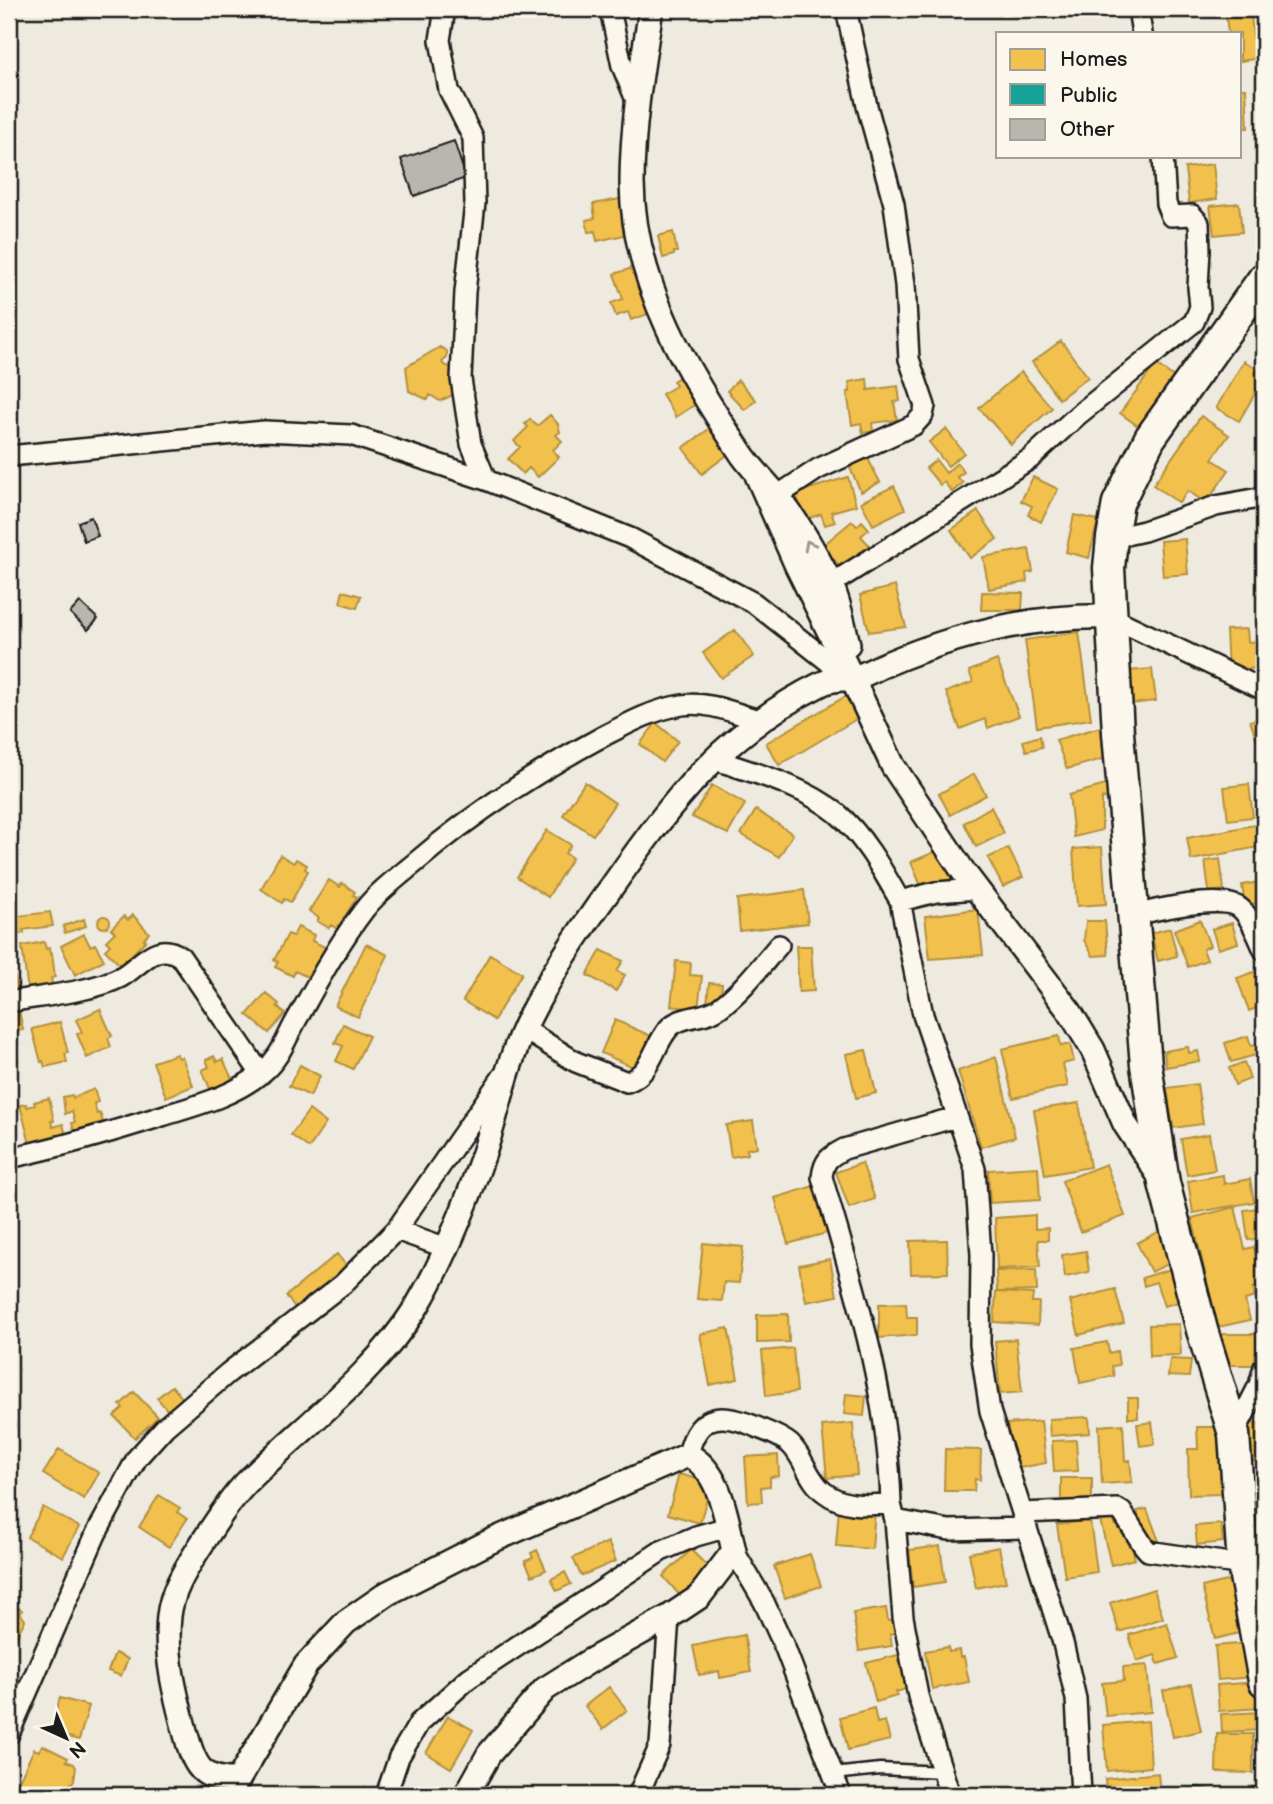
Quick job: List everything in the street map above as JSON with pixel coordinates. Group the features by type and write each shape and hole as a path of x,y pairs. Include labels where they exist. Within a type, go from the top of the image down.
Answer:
{"main road":[{"path":"1264,278 1150,438 1118,503 1109,568 1146,1065 1164,1183 1202,1330 1234,1434 1243,1565 1264,1681"}],"street":[{"path":"445,9 440,40 449,90 473,138 475,203 465,292 461,379 471,444 486,480"},
{"path":"610,9 622,66 638,105"},
{"path":"650,9 638,105 632,184 642,254 650,282 676,343 708,400 757,475 847,678 893,766 926,819 1070,1012 1093,1050 1125,1124 1164,1183"},
{"path":"777,496 818,470 914,425 924,410 909,359 905,285 892,193 869,113 846,9"},
{"path":"1138,9 1142,32"},
{"path":"831,584 1030,459 1078,415 1194,322 1200,307 1199,223 1192,215 1171,216 1166,204 1163,158"},
{"path":"9,456 265,431 351,435 486,480 630,538 754,603 847,678"},
{"path":"757,475 796,521 831,584 848,645 847,678"},
{"path":"1112,538 1144,531 1216,506 1264,498"},
{"path":"688,1455 489,1542 388,1593 346,1622 306,1665 239,1787 216,1780 195,1765 175,1694 169,1655 169,1614 179,1579 207,1535 245,1484 322,1414 389,1344 416,1307 447,1248 484,1153 509,1068 524,1029 551,976 580,930 673,802 713,759 759,720 823,682 847,678 908,654 974,634 1056,619 1111,617 1264,690"},
{"path":"9,1158 48,1150 212,1100 234,1092 261,1074 278,1058 328,964 365,908 424,855 495,800 557,761 637,719 684,705 700,705 759,720"},
{"path":"713,759 808,794 838,814 864,844 900,901 923,1014 975,1169 981,1255 980,1344 990,1411 1052,1605 1076,1699 1081,1795"},
{"path":"900,901 936,892 977,889"},
{"path":"1133,916 1173,905 1234,905 1243,911 1264,950"},
{"path":"524,1029 576,1062 627,1082 648,1069 667,1030 675,1022 718,1009 779,945"},
{"path":"9,1002 103,985 130,971 159,950 172,950 181,957 261,1074"},
{"path":"9,1734 96,1534 136,1458 165,1427 228,1373 343,1284 396,1230 509,1068"},
{"path":"950,1795 918,1696 903,1617 889,1445 883,1405 849,1264 822,1178 824,1163 844,1149 956,1117"},
{"path":"396,1230 447,1248"},
{"path":"1234,1434 1259,1385 1264,1367"},
{"path":"688,1455 691,1443 702,1426 718,1417 730,1417 779,1437 791,1445 809,1475 824,1492 840,1501 893,1512 949,1530 1118,1509 1148,1551 1243,1565"},
{"path":"688,1455 700,1461 718,1492 734,1550 775,1625 841,1795"},
{"path":"386,1795 399,1757 419,1723 469,1678 661,1551 696,1536 729,1527"},
{"path":"466,1795 489,1754 545,1689 699,1598 734,1550"},
{"path":"638,1795 660,1745 669,1617"}],"lane":[{"path":"833,1774 880,1769 942,1772"}],"building: Homes":[{"path":"1251,13 1255,59 1242,61 1242,32 1228,32 1226,16"},
{"path":"1242,88 1246,88 1248,128 1242,128"},
{"path":"1213,164 1217,199 1189,203 1185,168"},
{"path":"620,199 622,210 630,208 632,222 622,224 624,235 597,241 595,231 588,232 586,220 595,218 593,204"},
{"path":"1239,203 1242,232 1214,235 1210,206"},
{"path":"673,232 677,252 663,258 658,236"},
{"path":"638,266 654,312 631,320 628,312 616,316 611,303 623,299 614,274"},
{"path":"1061,341 1088,377 1059,399 1032,362"},
{"path":"440,347 447,351 447,358 442,362 453,368 454,374 451,378 455,394 440,401 430,395 428,400 409,391 406,367"},
{"path":"1244,361 1264,373 1264,378 1239,421 1216,408"},
{"path":"1156,364 1178,380 1142,429 1120,413"},
{"path":"1021,372 1052,408 1011,444 979,408"},
{"path":"682,375 699,402 676,417 662,394 676,386 673,381"},
{"path":"867,379 868,390 898,386 900,401 894,402 897,420 872,423 873,431 863,433 861,423 852,425 847,392 850,392 849,382"},
{"path":"738,380 756,400 745,410 727,391"},
{"path":"550,415 558,424 560,432 556,435 562,441 553,450 559,457 538,477 529,468 523,474 508,459 520,447 514,441 528,427 525,424 530,419 537,426"},
{"path":"1201,416 1229,435 1212,459 1229,470 1206,503 1188,491 1179,503 1153,485"},
{"path":"713,426 727,455 702,474 683,448"},
{"path":"946,429 964,453 948,466 929,442"},
{"path":"867,457 880,482 861,492 849,466"},
{"path":"936,460 946,473 957,463 964,472 957,477 963,483 952,492 944,482 940,485 926,468"},
{"path":"848,477 856,505 831,512 835,522 825,525 821,514 804,520 796,493"},
{"path":"1033,477 1058,489 1041,522 1028,515 1032,506 1021,501"},
{"path":"894,486 905,509 873,525 861,502"},
{"path":"978,511 997,539 970,558 951,530"},
{"path":"1074,515 1098,520 1089,558 1066,552"},
{"path":"852,521 857,526 862,521 869,529 861,536 871,547 843,570 822,546"},
{"path":"1185,539 1188,574 1163,576 1160,541"},
{"path":"1029,549 1033,572 1026,573 1027,582 989,589 983,557"},
{"path":"895,586 906,627 869,632 860,595"},
{"path":"343,591 361,596 357,608 340,603"},
{"path":"982,592 1023,593 1022,610 981,610"},
{"path":"1247,629 1248,642 1264,641 1264,668 1228,670 1226,630"},
{"path":"735,630 754,656 721,678 703,653"},
{"path":"1079,632 1091,719 1037,727 1025,640"},
{"path":"997,660 1019,716 988,728 985,719 960,729 946,692 973,682 969,671"},
{"path":"1152,669 1156,701 1132,704 1128,671"},
{"path":"848,695 860,717 779,765 766,743"},
{"path":"1264,716 1264,759 1250,721"},
{"path":"656,723 678,741 662,762 640,744"},
{"path":"1107,725 1109,757 1067,769 1056,740"},
{"path":"1040,736 1042,747 1026,751 1023,741"},
{"path":"974,774 986,795 950,815 939,794"},
{"path":"585,782 615,803 593,835 563,815"},
{"path":"1113,783 1114,800 1102,798 1102,830 1074,837 1069,795"},
{"path":"1249,784 1253,817 1228,820 1224,787"},
{"path":"712,785 745,804 728,834 692,817"},
{"path":"991,807 1004,833 976,847 964,823"},
{"path":"756,810 793,834 779,857 741,834"},
{"path":"1264,823 1264,846 1191,860 1187,838"},
{"path":"547,830 571,845 565,853 572,858 548,897 517,877"},
{"path":"1102,847 1106,904 1077,906 1073,849"},
{"path":"1008,848 1023,877 1003,887 988,858"},
{"path":"939,850 951,879 923,891 911,862"},
{"path":"280,855 294,863 296,859 307,865 305,869 308,871 291,902 284,899 282,903 261,889"},
{"path":"1220,859 1224,890 1209,892 1205,861"},
{"path":"329,880 340,887 342,883 355,892 353,895 357,897 337,929 317,921 319,918 309,911"},
{"path":"1264,881 1264,902 1245,905 1242,885"},
{"path":"804,890 808,923 740,931 737,899"},
{"path":"978,909 983,955 930,959 925,916"},
{"path":"50,912 53,926 23,930 24,933 19,934 18,930 15,931 14,923 11,923 10,917"},
{"path":"133,915 149,933 144,939 146,940 121,966 105,950 110,945 106,941 115,932 111,929 124,916 128,920"},
{"path":"104,916 110,922 104,928 98,922"},
{"path":"84,919 86,926 65,933 63,926"},
{"path":"1200,920 1210,946 1203,949 1207,960 1188,967 1174,930"},
{"path":"1086,921 1105,921 1108,955 1093,956 1084,940"},
{"path":"1232,923 1238,943 1218,949 1212,929"},
{"path":"298,927 314,935 312,941 331,950 317,978 295,971 293,976 275,967 278,962 274,960 288,934 293,936"},
{"path":"1170,928 1177,956 1158,961 1151,933"},
{"path":"84,934 90,946 95,944 104,960 75,975 61,946"},
{"path":"44,942 46,949 49,948 50,954 52,953 55,977 51,978 53,987 28,991 22,946"},
{"path":"366,944 388,955 358,1017 335,1006"},
{"path":"796,946 811,946 814,991 799,992"},
{"path":"601,950 623,961 617,971 625,975 616,991 587,975"},
{"path":"490,954 522,973 494,1020 463,1001"},
{"path":"9,957 18,991 9,993"},
{"path":"676,961 691,963 690,975 702,976 698,1009 671,1006"},
{"path":"1262,969 1264,1005 1249,1011 1237,978"},
{"path":"709,983 722,984 720,1006 707,1005"},
{"path":"266,993 279,1004 277,1006 285,1014 269,1033 247,1015"},
{"path":"100,1009 112,1036 108,1038 111,1047 87,1058 77,1034 82,1032 76,1020"},
{"path":"19,1010 23,1030 9,1033 9,1012"},
{"path":"615,1020 651,1036 637,1069 601,1053"},
{"path":"60,1022 68,1053 65,1054 67,1062 45,1067 43,1061 41,1062 32,1029"},
{"path":"343,1024 369,1036 353,1069 336,1061 343,1046 335,1043"},
{"path":"1059,1036 1061,1046 1070,1044 1074,1061 1063,1064 1068,1086 1013,1098 1002,1049"},
{"path":"1248,1036 1251,1046 1256,1044 1259,1054 1231,1062 1225,1043"},
{"path":"1188,1047 1189,1053 1198,1051 1200,1061 1166,1067 1164,1051"},
{"path":"866,1050 876,1093 856,1098 846,1054"},
{"path":"177,1054 178,1058 182,1057 193,1086 166,1097 153,1062"},
{"path":"214,1056 217,1062 223,1059 233,1081 211,1091 202,1070 209,1067 206,1060"},
{"path":"996,1057 1015,1137 981,1147 958,1071"},
{"path":"1244,1062 1250,1079 1235,1085 1229,1068"},
{"path":"300,1065 320,1076 310,1096 289,1086"},
{"path":"1197,1084 1203,1124 1173,1128 1167,1088"},
{"path":"94,1089 98,1102 94,1103 97,1114 100,1113 103,1122 74,1131 72,1111 65,1114 63,1097 72,1095 73,1098"},
{"path":"49,1098 53,1127 63,1124 66,1135 30,1144 20,1105 26,1104 27,1107"},
{"path":"1079,1103 1090,1167 1045,1175 1034,1110"},
{"path":"309,1110 326,1123 309,1148 291,1135"},
{"path":"753,1121 757,1147 747,1149 748,1154 731,1157 726,1125"},
{"path":"1209,1134 1215,1170 1187,1175 1181,1139"},
{"path":"862,1163 875,1199 849,1208 836,1172"},
{"path":"1106,1164 1125,1216 1081,1232 1062,1181"},
{"path":"1038,1167 1040,1200 990,1203 988,1170"},
{"path":"1223,1175 1224,1184 1250,1179 1254,1202 1193,1213 1188,1181"},
{"path":"817,1185 830,1232 788,1244 775,1198"},
{"path":"1235,1207 1245,1249 1254,1247 1264,1285 1253,1288 1255,1297 1245,1300 1250,1320 1218,1327 1192,1218"},
{"path":"1264,1207 1264,1252 1262,1238 1248,1240 1244,1210"},
{"path":"1035,1215 1035,1229 1048,1228 1048,1240 1038,1240 1040,1267 997,1269 995,1218"},
{"path":"1160,1231 1175,1261 1151,1272 1137,1243"},
{"path":"947,1240 948,1273 911,1274 910,1241"},
{"path":"703,1243 743,1247 739,1283 724,1282 722,1301 697,1299"},
{"path":"1086,1251 1089,1272 1065,1277 1062,1255"},
{"path":"337,1254 349,1269 298,1311 286,1296"},
{"path":"830,1259 837,1296 806,1302 799,1265"},
{"path":"1177,1267 1186,1300 1164,1306 1156,1282 1144,1286 1142,1278"},
{"path":"1036,1270 1037,1291 997,1292 996,1271"},
{"path":"1115,1289 1124,1323 1079,1335 1070,1301"},
{"path":"996,1292 1033,1294 1032,1302 1039,1302 1038,1325 994,1322"},
{"path":"906,1303 907,1317 917,1317 917,1335 879,1338 879,1304"},
{"path":"788,1314 789,1342 757,1343 757,1315"},
{"path":"1179,1324 1181,1355 1150,1356 1149,1325"},
{"path":"728,1328 738,1379 710,1385 700,1334"},
{"path":"1220,1334 1257,1334 1257,1365 1220,1365"},
{"path":"1016,1339 1022,1392 1000,1394 995,1341"},
{"path":"1107,1342 1109,1353 1117,1351 1119,1365 1112,1366 1114,1376 1080,1383 1074,1348"},
{"path":"793,1348 797,1392 766,1396 762,1351"},
{"path":"1170,1359 1191,1360 1189,1377 1168,1376"},
{"path":"172,1386 184,1400 169,1412 157,1398"},
{"path":"134,1392 158,1417 135,1438 114,1416 123,1408 120,1405"},
{"path":"846,1394 866,1396 864,1416 844,1414"},
{"path":"1128,1398 1138,1398 1138,1418 1128,1418"},
{"path":"1089,1417 1090,1433 1050,1436 1049,1419"},
{"path":"1041,1421 1046,1463 1014,1469 1007,1424"},
{"path":"1152,1422 1155,1444 1140,1446 1137,1424"},
{"path":"1252,1422 1264,1426 1264,1442 1256,1462 1239,1455"},
{"path":"853,1423 857,1475 827,1478 822,1426"},
{"path":"1123,1424 1125,1461 1130,1460 1132,1482 1102,1484 1099,1426"},
{"path":"1197,1427 1220,1427 1222,1494 1189,1495 1188,1449 1198,1449"},
{"path":"1076,1440 1078,1471 1054,1472 1052,1441"},
{"path":"59,1449 99,1473 84,1499 43,1474"},
{"path":"945,1449 981,1450 980,1480 975,1479 974,1491 944,1491"},
{"path":"778,1455 779,1476 770,1477 770,1486 761,1487 762,1502 748,1503 745,1457"},
{"path":"679,1474 711,1483 700,1523 668,1514"},
{"path":"1264,1474 1264,1504 1250,1505 1247,1476"},
{"path":"1061,1478 1092,1478 1092,1506 1061,1506"},
{"path":"159,1495 180,1508 177,1512 187,1519 169,1547 139,1527"},
{"path":"43,1507 79,1527 63,1557 27,1537"},
{"path":"839,1507 875,1509 872,1549 836,1546"},
{"path":"1147,1509 1160,1544 1148,1548 1137,1511"},
{"path":"1264,1511 1264,1540 1253,1541 1251,1512"},
{"path":"1113,1517 1115,1525 1126,1522 1135,1559 1111,1565 1100,1520"},
{"path":"1090,1520 1097,1572 1065,1577 1057,1525"},
{"path":"1221,1524 1223,1542 1197,1545 1195,1526"},
{"path":"608,1542 616,1561 581,1576 573,1558"},
{"path":"1264,1545 1264,1566 1259,1567 1256,1546"},
{"path":"940,1546 945,1582 913,1587 909,1550"},
{"path":"999,1547 1006,1582 976,1588 969,1553"},
{"path":"537,1550 546,1570 532,1576 525,1561 533,1558 531,1553"},
{"path":"691,1550 707,1566 701,1571 706,1576 682,1598 663,1576"},
{"path":"810,1554 821,1586 785,1598 774,1566"},
{"path":"565,1572 571,1584 557,1591 551,1579"},
{"path":"1230,1580 1243,1632 1215,1639 1202,1587"},
{"path":"1154,1589 1163,1618 1119,1632 1110,1603"},
{"path":"9,1603 22,1610 20,1613 25,1620 11,1647 9,1646"},
{"path":"886,1608 888,1621 894,1620 895,1633 890,1634 892,1646 859,1651 853,1613"},
{"path":"1167,1623 1178,1658 1158,1664 1155,1655 1137,1661 1129,1635"},
{"path":"744,1635 751,1672 720,1678 719,1671 699,1675 693,1646"},
{"path":"1250,1643 1253,1677 1218,1680 1215,1646"},
{"path":"948,1647 949,1652 959,1650 960,1657 964,1657 969,1682 932,1689 925,1651"},
{"path":"115,1653 128,1659 121,1676 108,1671"},
{"path":"898,1655 906,1689 896,1692 897,1696 876,1702 866,1663"},
{"path":"1147,1665 1151,1712 1106,1716 1102,1683 1124,1681 1123,1667"},
{"path":"1258,1682 1260,1708 1219,1711 1217,1685"},
{"path":"1191,1684 1201,1731 1173,1737 1163,1691"},
{"path":"609,1687 627,1710 603,1729 585,1706"},
{"path":"60,1698 89,1706 79,1740 50,1732"},
{"path":"874,1708 877,1723 885,1721 890,1740 848,1750 840,1717"},
{"path":"1264,1712 1264,1730 1222,1732 1221,1714"},
{"path":"448,1716 473,1730 451,1768 426,1753"},
{"path":"1148,1721 1151,1767 1107,1771 1103,1725"},
{"path":"1217,1734 1253,1734 1253,1773 1216,1772"},
{"path":"42,1745 68,1758 66,1761 74,1764 76,1768 74,1781 62,1790 56,1787 52,1795 39,1795 17,1785 34,1749 39,1751"},
{"path":"1158,1773 1160,1795 1106,1795 1105,1779"}],"building: Public":[{"path":"1196,1787 1238,1795 1195,1795"}],"building: Other":[{"path":"454,141 466,178 414,196 401,159"},
{"path":"91,517 98,536 84,541 78,522"},
{"path":"80,602 98,619 88,630 70,613"}]}
